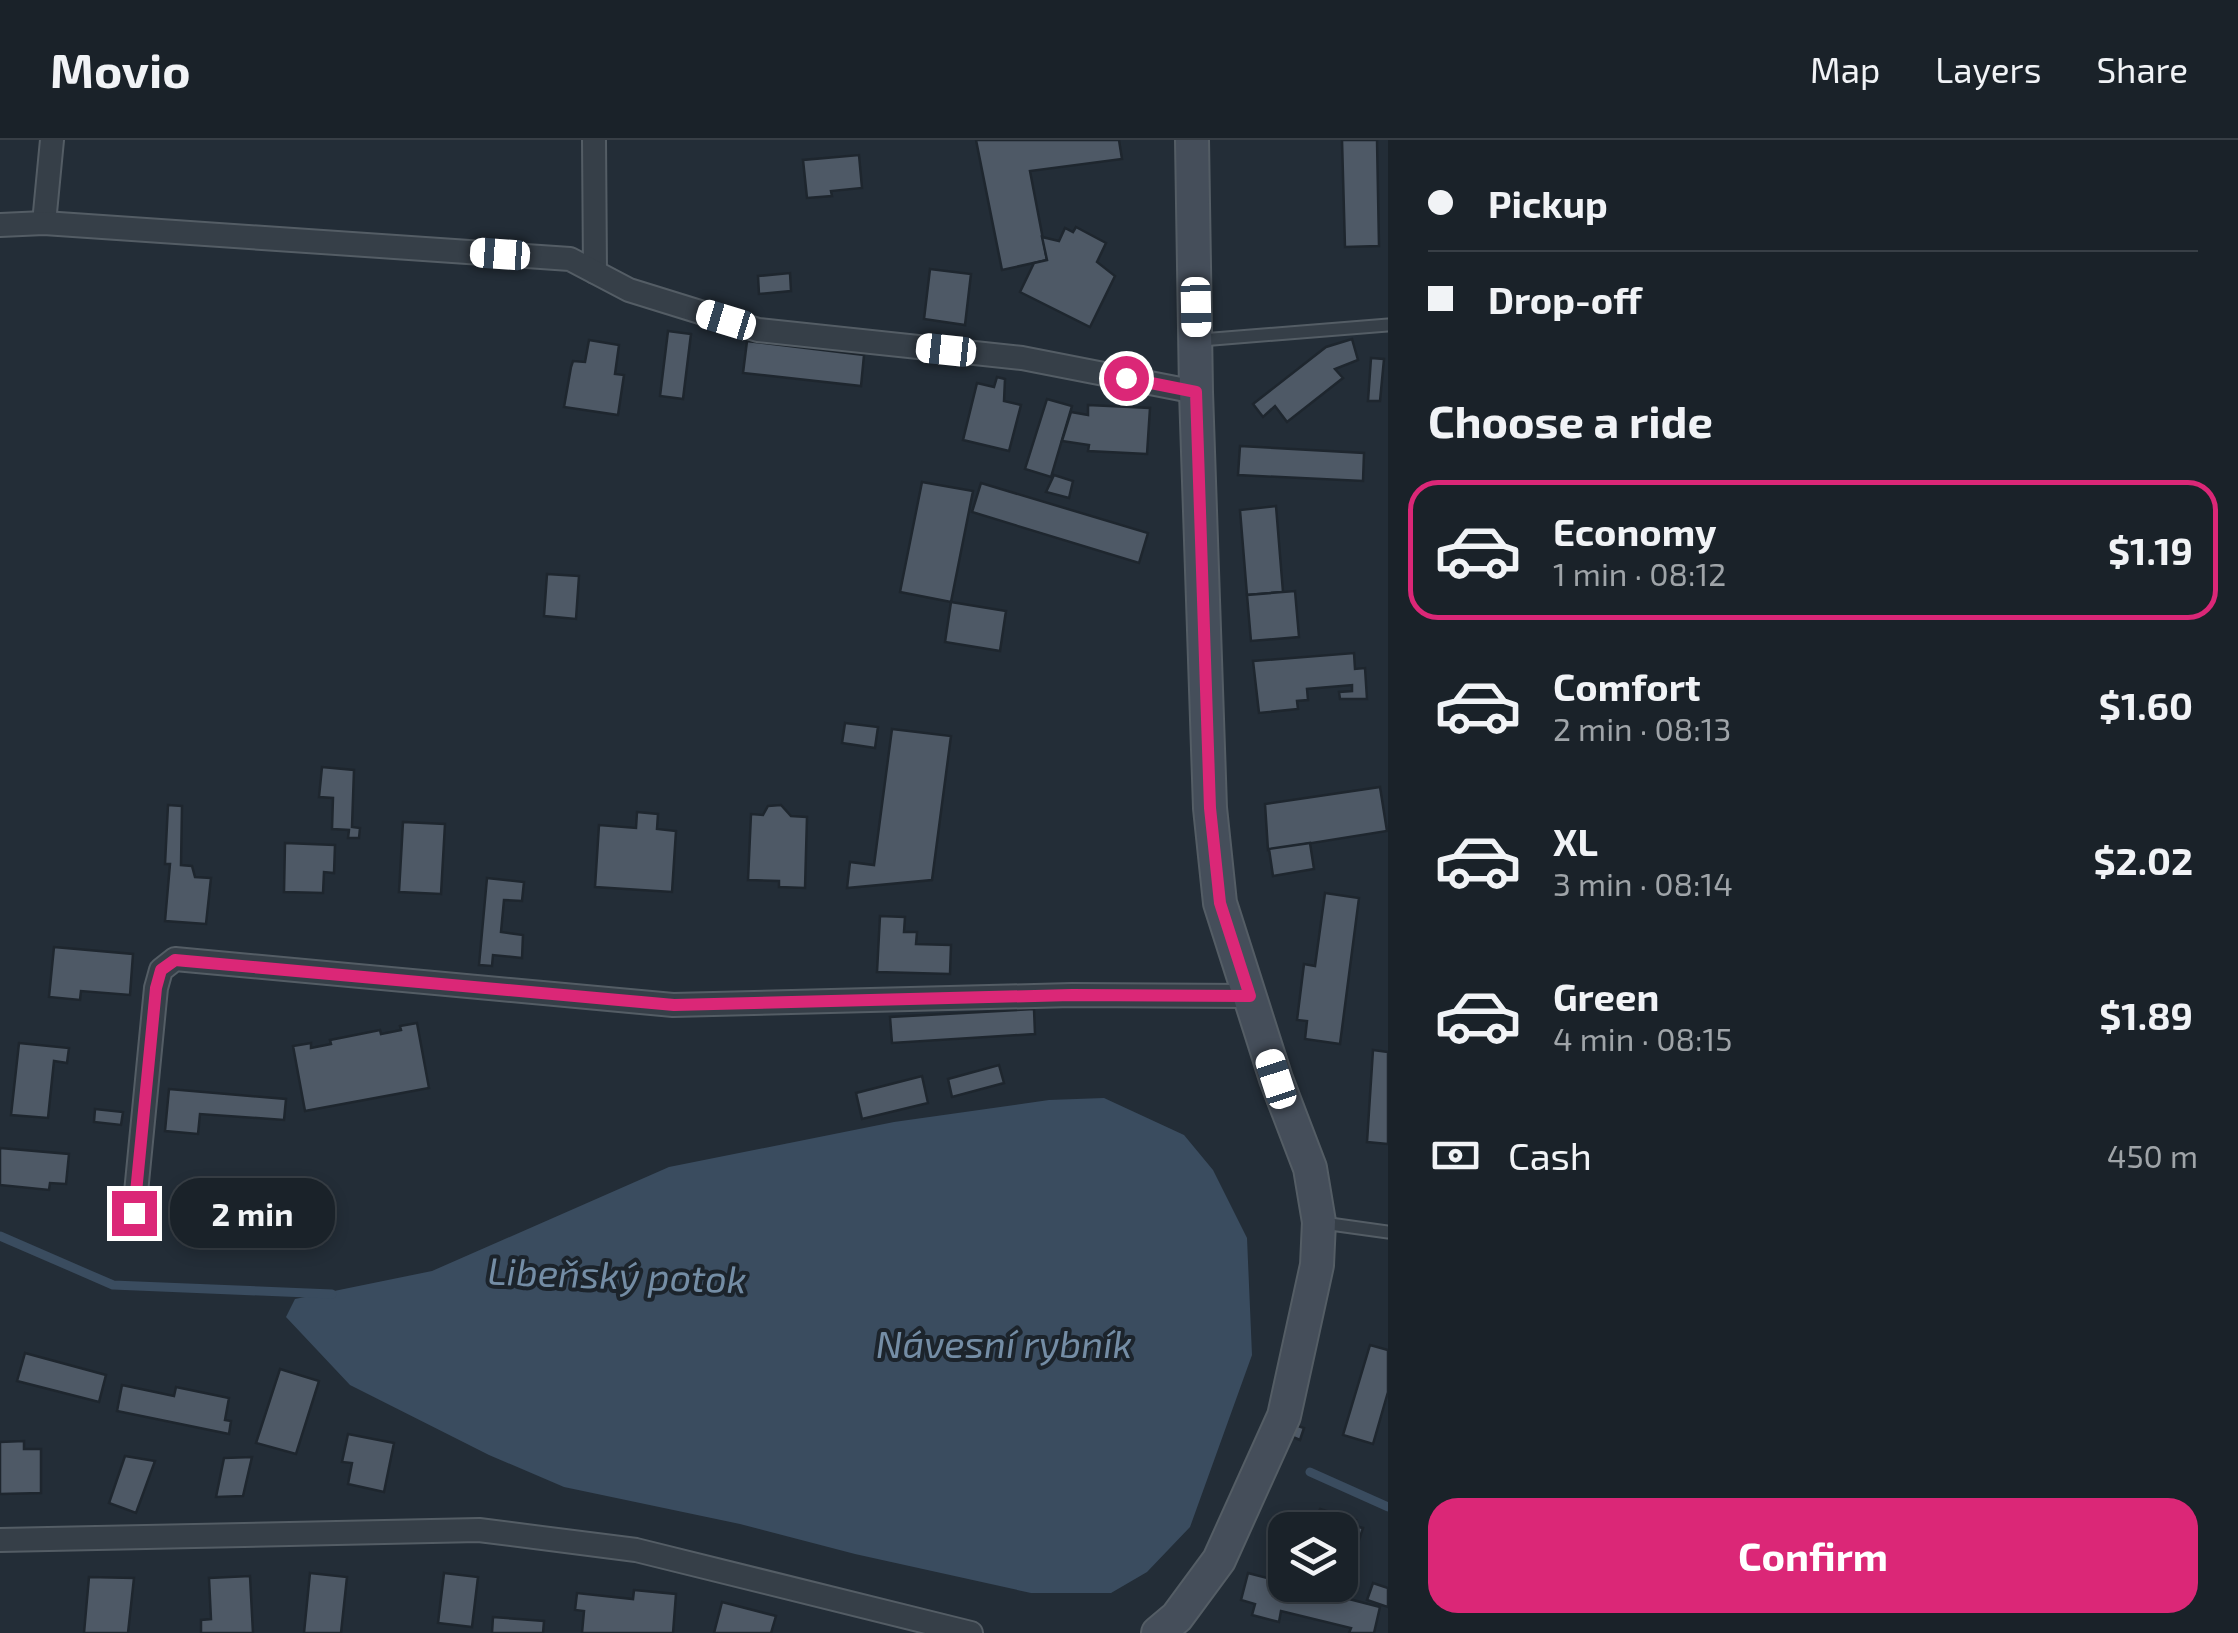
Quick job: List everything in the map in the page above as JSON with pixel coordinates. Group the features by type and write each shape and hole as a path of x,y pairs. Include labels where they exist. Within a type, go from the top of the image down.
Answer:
{"street":[{"path":"44,224 52,140"},
{"path":"594,140 594,272"},
{"path":"1158,1633 1177,1617 1219,1560 1284,1416 1318,1265 1319,1222 1310,1168 1276,1079 1220,903 1210,808 1192,140"},
{"path":"0,225 44,224 570,259 629,290 758,330 1022,358 1196,392"},
{"path":"134,1213 156,988 161,970 175,960 674,1005 1072,995 1250,996"},
{"path":"0,1540 479,1530 636,1550 971,1633"}],"lane":[{"path":"1196,340 1388,326"},
{"path":"1319,1222 1388,1232"}],"water":[{"name":"Návesní rybník","path":"1104,1098 1184,1135 1213,1170 1247,1238 1252,1355 1190,1527 1147,1572 1111,1593 1031,1593 564,1487 489,1455 350,1385 286,1317 295,1299 432,1271 669,1167 894,1122 1049,1100"}],"building":[{"path":"976,140 1119,140 1122,159 1030,171 1047,260 1002,270"},
{"path":"1342,140 1377,140 1379,246 1345,247"},
{"path":"859,155 862,188 807,198 803,160"},
{"path":"1076,227 1106,243 1097,262 1115,276 1090,327 1020,292 1034,263 1047,260 1042,237 1059,241 1065,228 1073,232"},
{"path":"930,269 971,274 965,325 924,319"},
{"path":"790,273 791,291 759,294 758,276"},
{"path":"668,331 691,334 683,399 660,396"},
{"path":"1352,339 1358,360 1335,369 1343,378 1287,422 1275,406 1263,417 1253,404 1326,347"},
{"path":"589,340 619,345 615,374 624,375 618,415 564,407 573,361 585,362"},
{"path":"747,341 864,355 861,386 743,373"},
{"path":"1371,358 1384,359 1380,401 1368,401"},
{"path":"997,377 1005,379 1004,401 1021,405 1009,451 963,440 977,383 994,387"},
{"path":"1047,399 1072,406 1051,477 1025,469"},
{"path":"1088,405 1150,408 1147,454 1088,451 1089,445 1062,441 1071,412 1088,415"},
{"path":"1240,446 1364,453 1363,481 1238,475"},
{"path":"1054,475 1073,481 1069,498 1046,492"},
{"path":"922,482 973,491 951,602 900,592"},
{"path":"981,483 1148,533 1139,563 972,512"},
{"path":"1276,506 1283,592 1247,595 1240,510"},
{"path":"547,574 579,576 576,619 544,616"},
{"path":"1295,591 1299,637 1251,641 1247,595"},
{"path":"951,602 1006,611 1000,651 945,642"},
{"path":"1354,653 1355,669 1365,668 1367,699 1340,699 1339,692 1352,691 1352,685 1307,689 1308,700 1297,701 1298,709 1259,713 1253,661"},
{"path":"845,723 878,727 875,748 842,743"},
{"path":"892,729 951,736 932,880 847,888 850,862 874,865"},
{"path":"322,767 354,770 352,827 360,828 359,838 348,838 349,830 332,829 333,798 319,797"},
{"path":"1380,787 1387,831 1268,850 1265,804"},
{"path":"168,805 182,806 181,865 192,866 195,877 211,878 206,924 165,921 170,864 165,864"},
{"path":"781,805 791,816 807,817 805,888 779,887 779,881 748,880 751,814 763,815 768,806"},
{"path":"637,812 658,814 657,829 676,831 672,892 595,887 599,825 636,828"},
{"path":"403,822 445,824 441,894 399,892"},
{"path":"285,843 335,845 334,873 324,872 323,893 284,892"},
{"path":"1310,843 1314,869 1273,876 1269,849"},
{"path":"487,878 524,882 522,901 504,900 501,932 523,935 522,958 493,955 492,966 479,965"},
{"path":"1325,893 1359,898 1340,1044 1305,1039 1307,1021 1297,1020 1304,964 1315,966"},
{"path":"880,916 905,917 904,932 917,932 916,944 951,945 950,974 877,972"},
{"path":"54,947 133,954 130,995 81,991 80,1000 49,997"},
{"path":"1034,1009 1035,1034 892,1043 890,1017"},
{"path":"417,1023 429,1088 305,1111 293,1046 311,1043 311,1048 331,1044 330,1040 380,1030 381,1034"},
{"path":"19,1043 69,1048 67,1063 54,1061 48,1118 11,1115"},
{"path":"1373,1050 1388,1052 1388,1144 1367,1142"},
{"path":"999,1065 1004,1083 952,1097 948,1079"},
{"path":"922,1076 928,1103 862,1119 856,1093"},
{"path":"169,1089 286,1099 284,1120 200,1114 198,1134 165,1131"},
{"path":"95,1109 123,1112 121,1125 94,1122"},
{"path":"0,1148 69,1154 66,1184 50,1183 49,1190 0,1185"},
{"path":"1370,1345 1388,1350 1388,1392 1373,1444 1343,1435"},
{"path":"25,1353 106,1375 99,1402 17,1381"},
{"path":"280,1369 319,1381 296,1454 256,1443"},
{"path":"122,1385 174,1396 176,1387 229,1398 225,1420 231,1421 229,1434 117,1411"},
{"path":"1292,1424 1304,1428 1300,1440 1288,1435"},
{"path":"348,1434 394,1443 384,1492 348,1484 352,1463 342,1462"},
{"path":"24,1441 24,1449 41,1449 41,1493 0,1494 0,1442"},
{"path":"125,1456 155,1461 136,1513 109,1503"},
{"path":"252,1457 243,1496 216,1497 224,1458"},
{"path":"310,1573 347,1577 341,1633 304,1633"},
{"path":"444,1573 478,1577 472,1627 438,1623"},
{"path":"1248,1573 1268,1578 1268,1602 1358,1601 1380,1607 1374,1633 1349,1633 1351,1628 1281,1611 1279,1622 1252,1615 1255,1604 1241,1600"},
{"path":"250,1576 253,1633 201,1633 201,1620 211,1619 209,1578"},
{"path":"89,1577 134,1578 128,1633 84,1633"},
{"path":"1373,1583 1388,1588 1388,1607 1367,1600"},
{"path":"634,1590 676,1594 673,1633 582,1633 584,1611 575,1610 577,1593 633,1599"},
{"path":"722,1602 776,1616 771,1633 714,1633"},
{"path":"493,1617 544,1621 543,1633 492,1633"}],"waterway":[{"name":"Libeňský potok","path":"0,1236 113,1285 332,1294"},
{"name":"Libeňský potok","path":"1310,1472 1388,1507"}],"route":[{"path":"134,1213 156,988 161,970 175,960 674,1005 1072,995 1250,996 1220,903 1210,808 1196,392 1126,378"}]}
